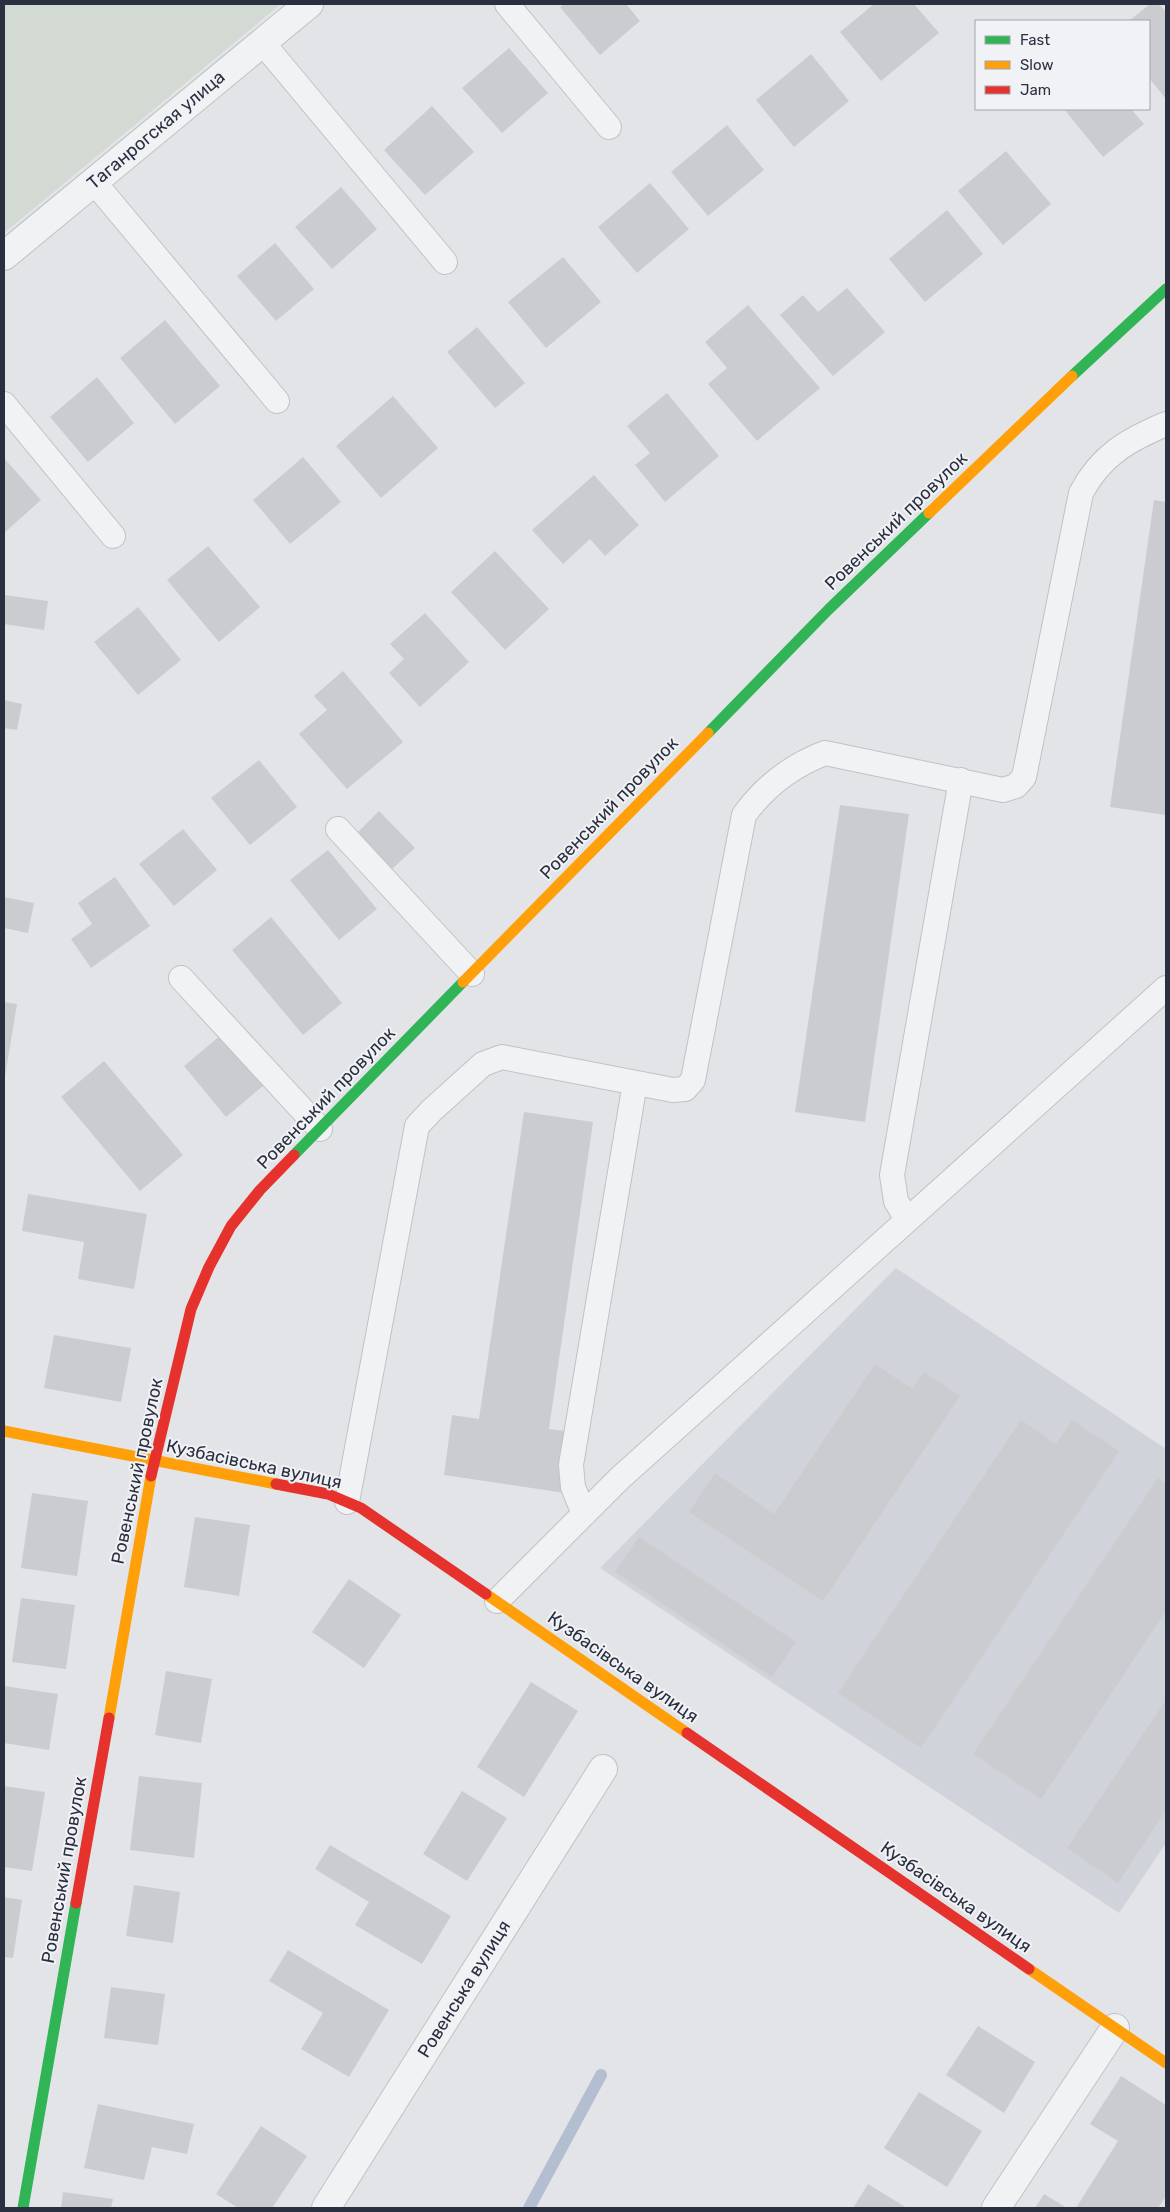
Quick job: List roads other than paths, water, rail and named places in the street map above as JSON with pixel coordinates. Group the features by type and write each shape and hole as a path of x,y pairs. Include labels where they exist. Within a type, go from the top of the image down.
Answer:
{"street":[{"name":"Таганрогская улица","path":"4,256 309,4"},
{"name":"Ровенський провулок","path":"23,2208 154,1460 191,1309 208,1266 232,1226 260,1190 829,609 1132,319 1166,289"},
{"name":"Кузбасівська вулиця","path":"4,1431 328,1494 361,1508 1166,2063"},
{"name":"Ровенська вулиця","path":"326,2208 603,1769"},
{"path":"996,2208 1115,2028"}],"lane":[{"path":"507,4 609,127"},
{"path":"262,42 446,262"},
{"path":"94,182 277,402"},
{"path":"4,404 113,536"},
{"path":"347,1502 418,1126 432,1110 483,1064 502,1057 673,1090 685,1089 693,1080 744,815 774,781 802,762 825,753 1003,790 1016,786 1024,776 1082,494 1091,474 1108,457 1132,438 1166,424"},
{"path":"907,1220 896,1200 892,1175 961,780"},
{"path":"338,829 472,974"},
{"path":"181,978 320,1129"},
{"path":"497,1601 620,1478 1166,988"},
{"path":"584,1514 573,1487 571,1465 635,1083"}],"waterway":[{"path":"529,2208 601,2075"}]}
